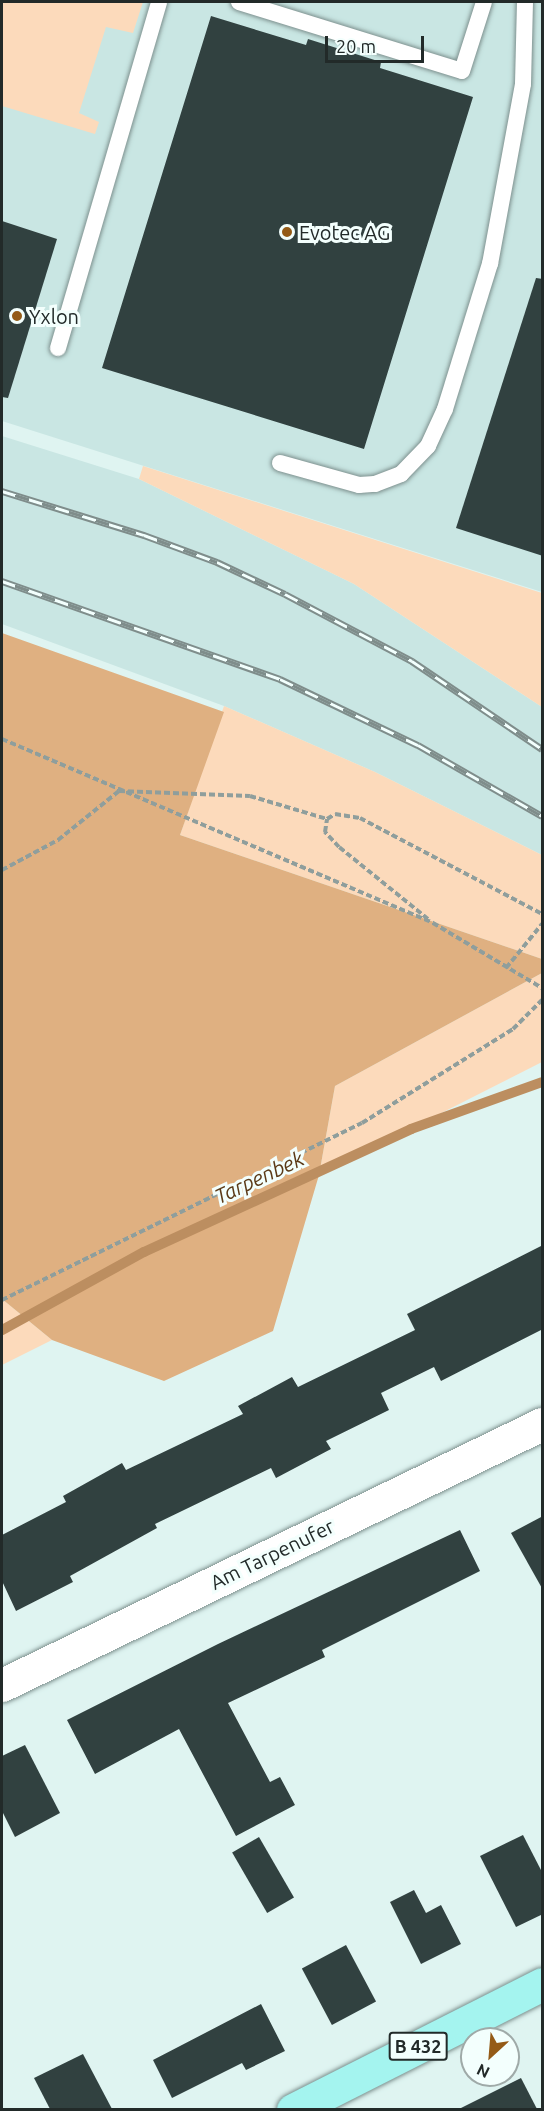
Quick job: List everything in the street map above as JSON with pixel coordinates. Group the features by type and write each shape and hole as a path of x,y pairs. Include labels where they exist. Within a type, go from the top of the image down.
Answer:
{"main road":[{"name":"B 432","path":"293,2109 543,1984"}],"street":[{"name":"Am Tarpenufer","path":"2,1685 543,1424"}],"lane":[{"path":"58,348 159,2"},
{"path":"239,2 462,71 484,2"},
{"path":"280,463 359,485 375,484 401,474 428,446 445,409 490,264 522,94 525,2"}],"path":[{"path":"2,739 119,791 433,923"},
{"path":"2,870 58,840 119,791 250,796 327,819 335,814 360,818 543,914"},
{"path":"327,819 325,832 339,847 433,923 543,988"},
{"path":"506,968 543,924"},
{"path":"2,1300 362,1123 513,1029 543,1000"}],"shaded area":[{"path":"2,2 542,2 542,592 2,421"},
{"path":"2,2 143,2 133,33 106,27 79,113 99,122 95,134 2,106"},
{"path":"2,436 139,479 354,584 542,707 542,855 375,772 224,706 2,624"},
{"path":"143,466 542,593 542,707 354,584 139,479"},
{"path":"2,633 224,712 180,835 542,959 542,973 335,1086 319,1175 273,1331 164,1381 52,1340 2,1299"},
{"path":"224,706 375,772 542,855 542,959 180,835"},
{"path":"542,973 542,1062 319,1175 335,1086"},
{"path":"2,1299 52,1340 2,1365"}],"building":[{"name":"Evotec AG","path":"211,16 306,45 308,39 381,62 380,68 473,97 364,449 102,368"},
{"name":"Yxlon","path":"2,221 57,239 8,398 2,397"},
{"path":"536,278 543,279 543,556 456,528"},
{"path":"543,1245 543,1329 441,1381 434,1367 381,1393 389,1410 326,1441 331,1449 276,1478 271,1468 155,1524 157,1528 70,1576 73,1582 16,1611 2,1581 2,1535 66,1502 63,1496 122,1463 126,1470 243,1414 238,1406 292,1377 298,1387 415,1330 407,1314"},
{"path":"543,1516 543,1590 511,1533"},
{"path":"460,1530 480,1571 322,1650 325,1657 228,1703 270,1782 280,1777 295,1805 236,1836 179,1729 95,1774 67,1720 218,1644"},
{"path":"25,1745 60,1813 15,1837 2,1811 2,1756"},
{"path":"523,1835 543,1874 543,1914 516,1927 480,1856"},
{"path":"259,1837 294,1898 267,1913 232,1852"},
{"path":"414,1890 426,1913 441,1905 461,1944 421,1964 390,1902"},
{"path":"346,1945 376,2002 332,2025 302,1968"},
{"path":"261,2004 285,2051 246,2070 242,2063 172,2098 153,2060"},
{"path":"83,2054 112,2109 50,2109 34,2078"},
{"path":"520,2078 537,2109 459,2109 503,2087 520,2087"}],"waterway":[{"name":"Tarpenbek","path":"2,1330 144,1252 411,1129 542,1082"}],"railway":[{"path":"2,491 144,535 217,562 285,594 412,661 542,749"},
{"path":"2,581 280,679 418,745 542,816"}],"place":[{"name":"Evotec AG","path":"287,232"},
{"name":"Yxlon","path":"17,316"}]}
